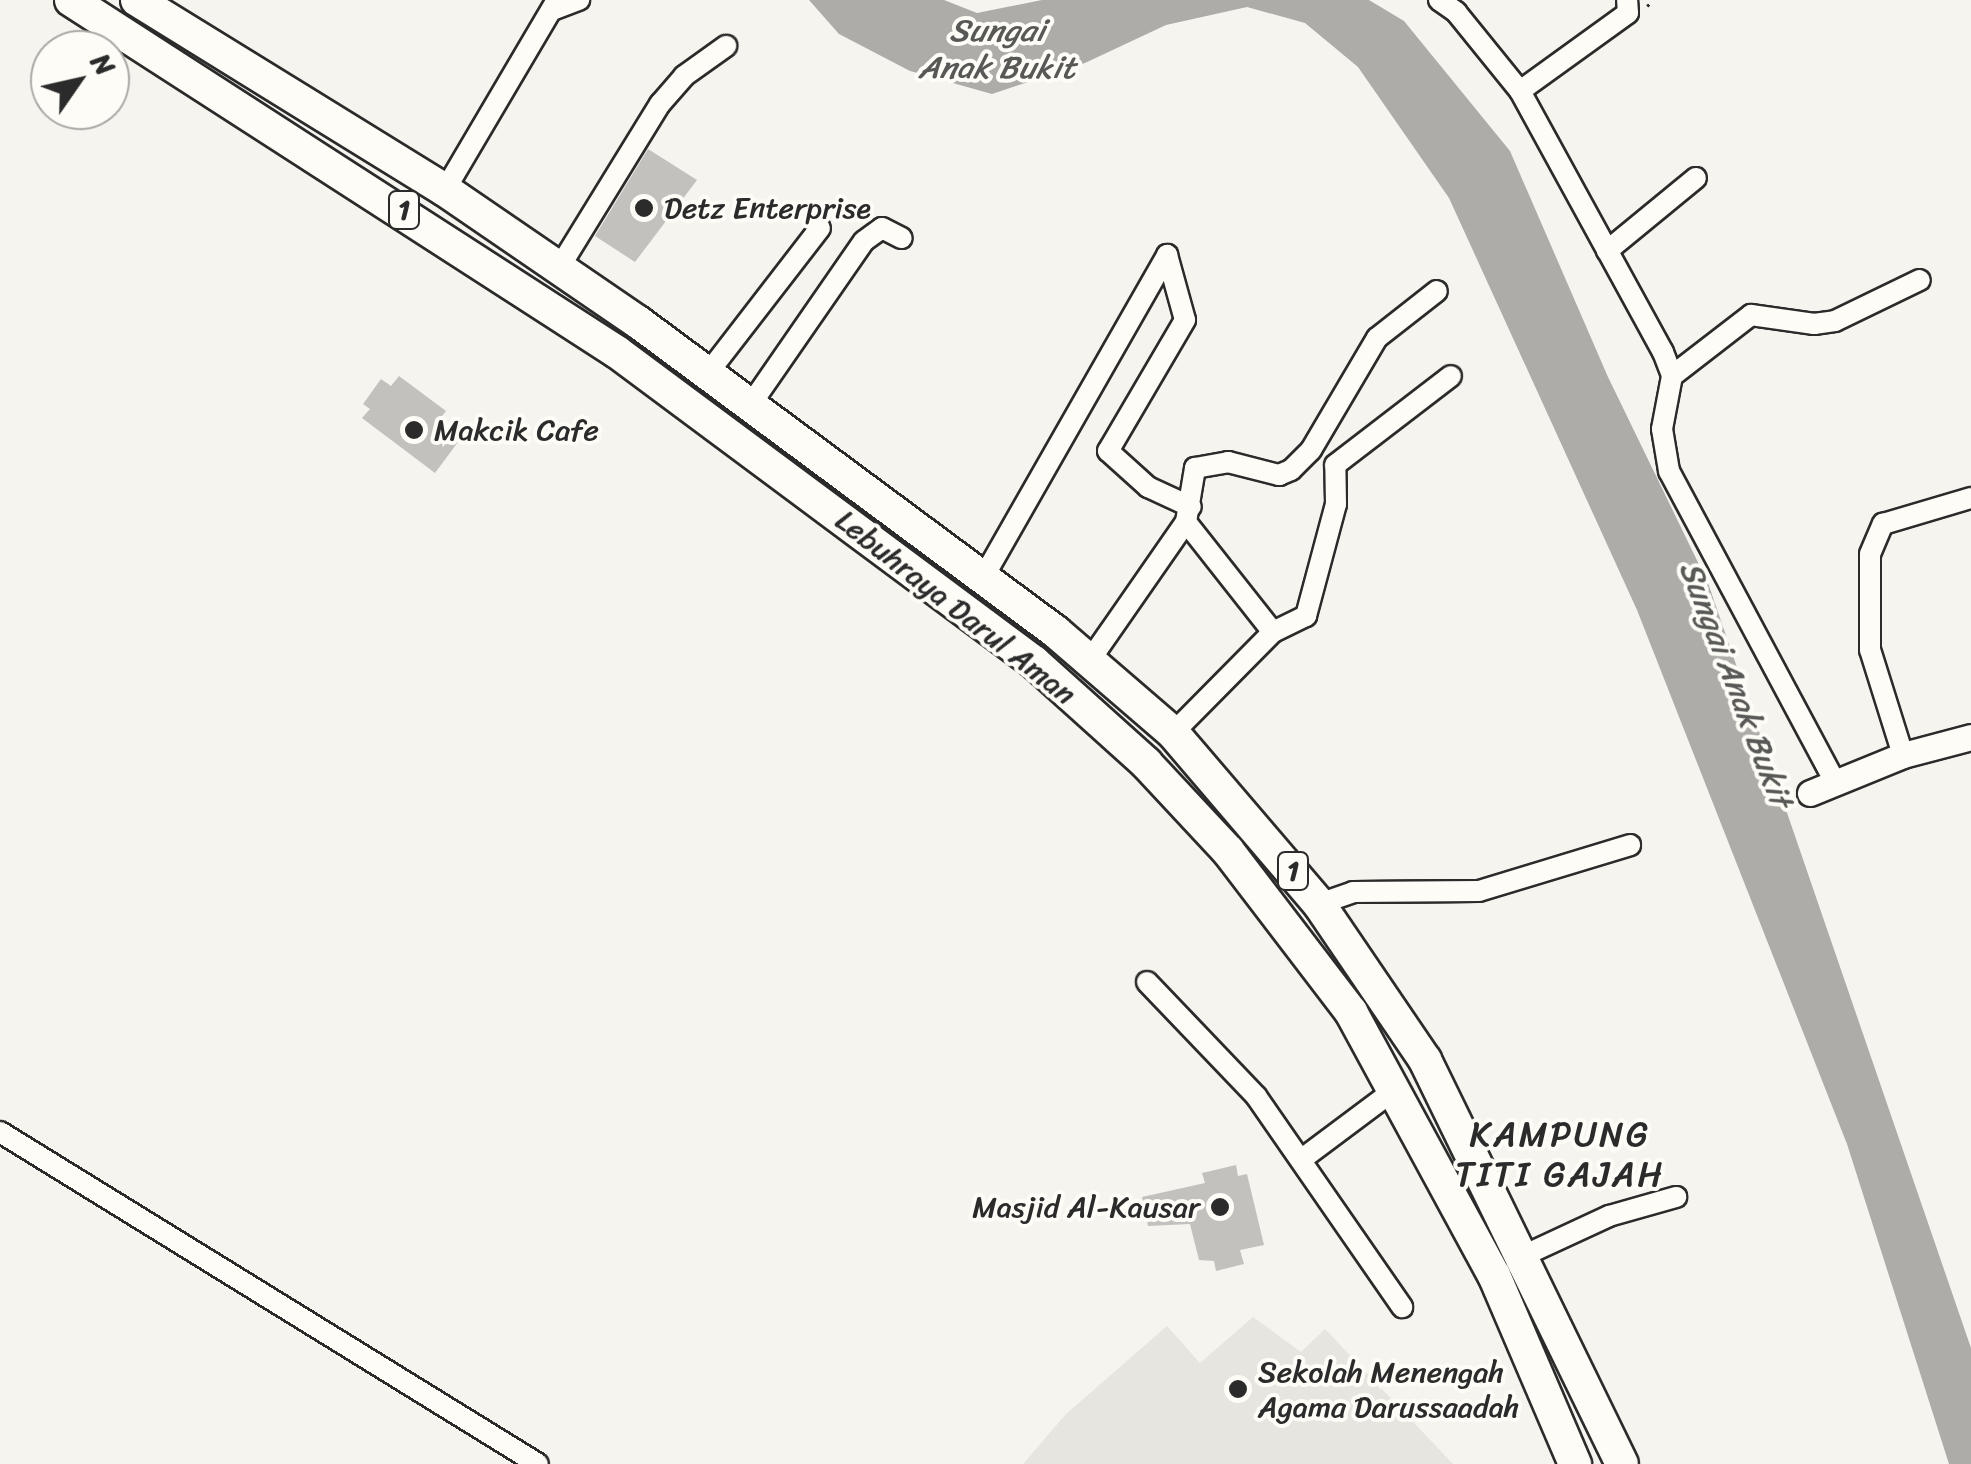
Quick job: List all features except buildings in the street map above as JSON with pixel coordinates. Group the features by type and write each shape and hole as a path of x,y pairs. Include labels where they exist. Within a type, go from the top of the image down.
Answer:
{"highway":[{"name":"Lebuhraya Darul Aman","path":"71,0 538,297 1034,662 1178,794 1289,925 1397,1088 1494,1275 1575,1464"},
{"name":"Lebuhraya Darul Aman","path":"137,0 445,190 708,372 1090,660 1173,733 1319,904 1425,1060 1525,1254 1622,1464"},
{"path":"782,427 802,450 799,486"},
{"path":"848,476 848,508 862,534"}],"street":[{"path":"445,190 556,4 580,0"},
{"path":"1520,91 1628,13 1627,0"},
{"path":"1455,4 1520,91 1672,376 1662,429 1668,471 1836,782"},
{"path":"560,268 660,104 684,76 726,46"},
{"path":"1607,251 1696,178"},
{"path":"708,372 820,228"},
{"path":"752,404 864,241 882,228 902,238"},
{"path":"983,578 1167,255 1185,320 1108,451 1148,487 1189,514 1273,632"},
{"path":"1672,376 1752,315 1814,324 1835,320 1920,280"},
{"path":"1090,660 1189,514 1190,478 1208,462 1280,475 1302,461 1377,338 1437,291"},
{"path":"1173,733 1273,632 1306,616 1316,591 1336,504 1335,465 1451,376"},
{"path":"1903,755 1870,650 1870,554 1883,524 1971,498"},
{"path":"1810,793 1903,755 1971,737"},
{"path":"1319,904 1353,892 1480,891 1630,845"},
{"path":"1147,982 1256,1096 1402,1307"},
{"path":"1302,1159 1397,1088"},
{"path":"0,1132 538,1464"},
{"path":"1525,1254 1609,1216 1676,1198"}],"shaded area":[{"name":"Sekolah Menengah Agama Darussaadah","path":"1253,1317 1301,1352 1325,1329 1453,1464 1023,1464 1066,1414 1167,1326 1200,1363"}],"water":[{"name":"Sungai Anak Bukit","path":"809,0 944,0 977,13 1042,0 1369,0 1404,21 1510,151 1608,377 1708,583 1971,1348 1971,1464 1949,1464 1847,1144 1637,610 1449,198 1358,67 1305,23 1247,7 1166,25 1085,63 992,94 910,71 839,34"}],"place":[{"name":"Detz Enterprise","path":"644,208"},
{"name":"Makcik Cafe","path":"414,430"},
{"name":"Masjid Al-Kausar","path":"1220,1207"},
{"name":"Sekolah Menengah Agama Darussaadah","path":"1238,1389"}],"district":[{"name":"KAMPUNG TITI GAJAH","path":"1560,1154"}]}
